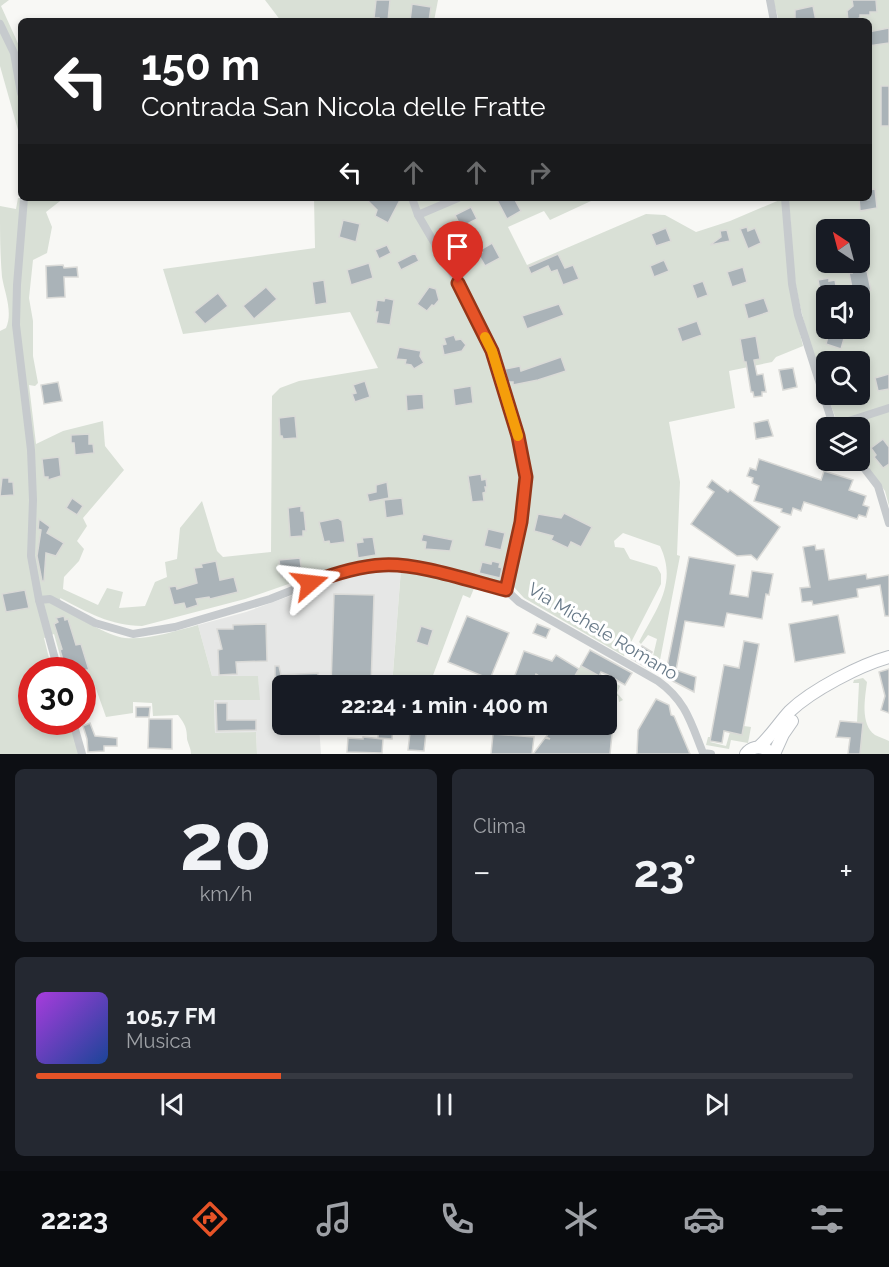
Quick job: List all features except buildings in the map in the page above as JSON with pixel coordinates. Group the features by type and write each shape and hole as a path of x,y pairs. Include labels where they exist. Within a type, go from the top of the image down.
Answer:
{"main road":[{"path":"759,747 792,710 818,690 873,662 889,657"},
{"path":"746,754 753,748 759,747 773,754 783,734 798,714 831,684"}],"street":[{"path":"770,0 773,18"},
{"path":"0,24 14,53 18,76"},
{"path":"24,201 16,285 16,325 31,450 33,500 31,556 39,600 54,657"},
{"path":"412,201 458,283 492,351 518,436 526,477 521,522 506,590"},
{"path":"418,214 450,201"},
{"path":"785,201 792,284 798,315 830,417"},
{"path":"862,417 889,408"},
{"path":"866,471 878,486 889,523"},
{"name":"Via Michele Romano","path":"39,600 50,599 95,623 133,634 175,627 270,599 326,577 383,565 414,568 506,590 519,602 672,691 682,703 706,754"},
{"path":"77,735 82,754"}],"shaded area":[{"path":"0,0 9,0 1,6 18,43 18,130 0,66"},
{"path":"265,0 438,0 435,18 279,18"},
{"path":"773,0 889,0 889,506 885,491 870,471 870,417 835,417 831,405 870,405 870,351 816,351 816,362 799,303 793,263 788,201 872,201 872,18 778,18"},
{"path":"18,198 18,201 60,201 46,212 52,227 47,253 33,260 29,298 33,321 33,356 38,383 35,386 29,385 36,444 63,431 103,421 105,446 124,470 83,518 87,526 77,541 84,549 79,561 64,577 63,589 98,605 107,588 123,592 119,608 145,606 155,582 167,577 165,562 177,559 180,528 202,501 217,551 223,557 271,552 272,396 280,388 299,381 378,368 350,312 183,334 163,269 315,248 314,201 591,201 550,220 544,211 508,227 527,265 646,214 665,215 696,232 782,201 795,313 803,346 776,357 772,362 729,371 735,408 669,422 680,482 677,555 680,556 660,660 653,656 657,639 648,635 641,644 639,642 663,596 667,572 665,560 660,546 623,533 614,541 615,547 624,548 630,559 657,567 661,574 661,584 624,656 524,598 513,586 407,560 376,559 323,572 245,599 142,626 110,621 60,598 62,608 118,637 152,636 198,625 212,676 258,676 260,700 214,700 215,733 256,732 257,754 191,754 185,726 178,715 153,716 152,703 133,702 133,713 106,717 96,689 96,657 60,657 54,634 44,638 49,657 18,657 18,735 73,735 79,754 0,754 0,331 6,328 9,316 2,277 0,206 16,209"},
{"path":"401,569 393,675 272,675 272,735 320,735 321,754 257,754 256,732 215,734 214,700 259,700 258,676 212,676 198,625 246,612 326,583 377,570"},
{"path":"401,569 475,586 470,598 463,595 433,675 393,675"},
{"path":"582,663 586,665 585,668 602,675 575,675"},
{"path":"863,678 867,682 865,718 867,724 875,735 889,741 889,754 860,754 863,723 857,723 859,683 853,683 854,680"},
{"path":"744,726 751,727 748,743 731,740 729,749 706,745 708,737 711,737 710,742 726,746 730,732 742,735"}],"slow traffic":[{"path":"485,337 492,351 518,436"}],"route":[{"path":"310,583 326,577 383,565 414,568 506,590 521,522 526,477 518,436 492,351 458,283"}]}
